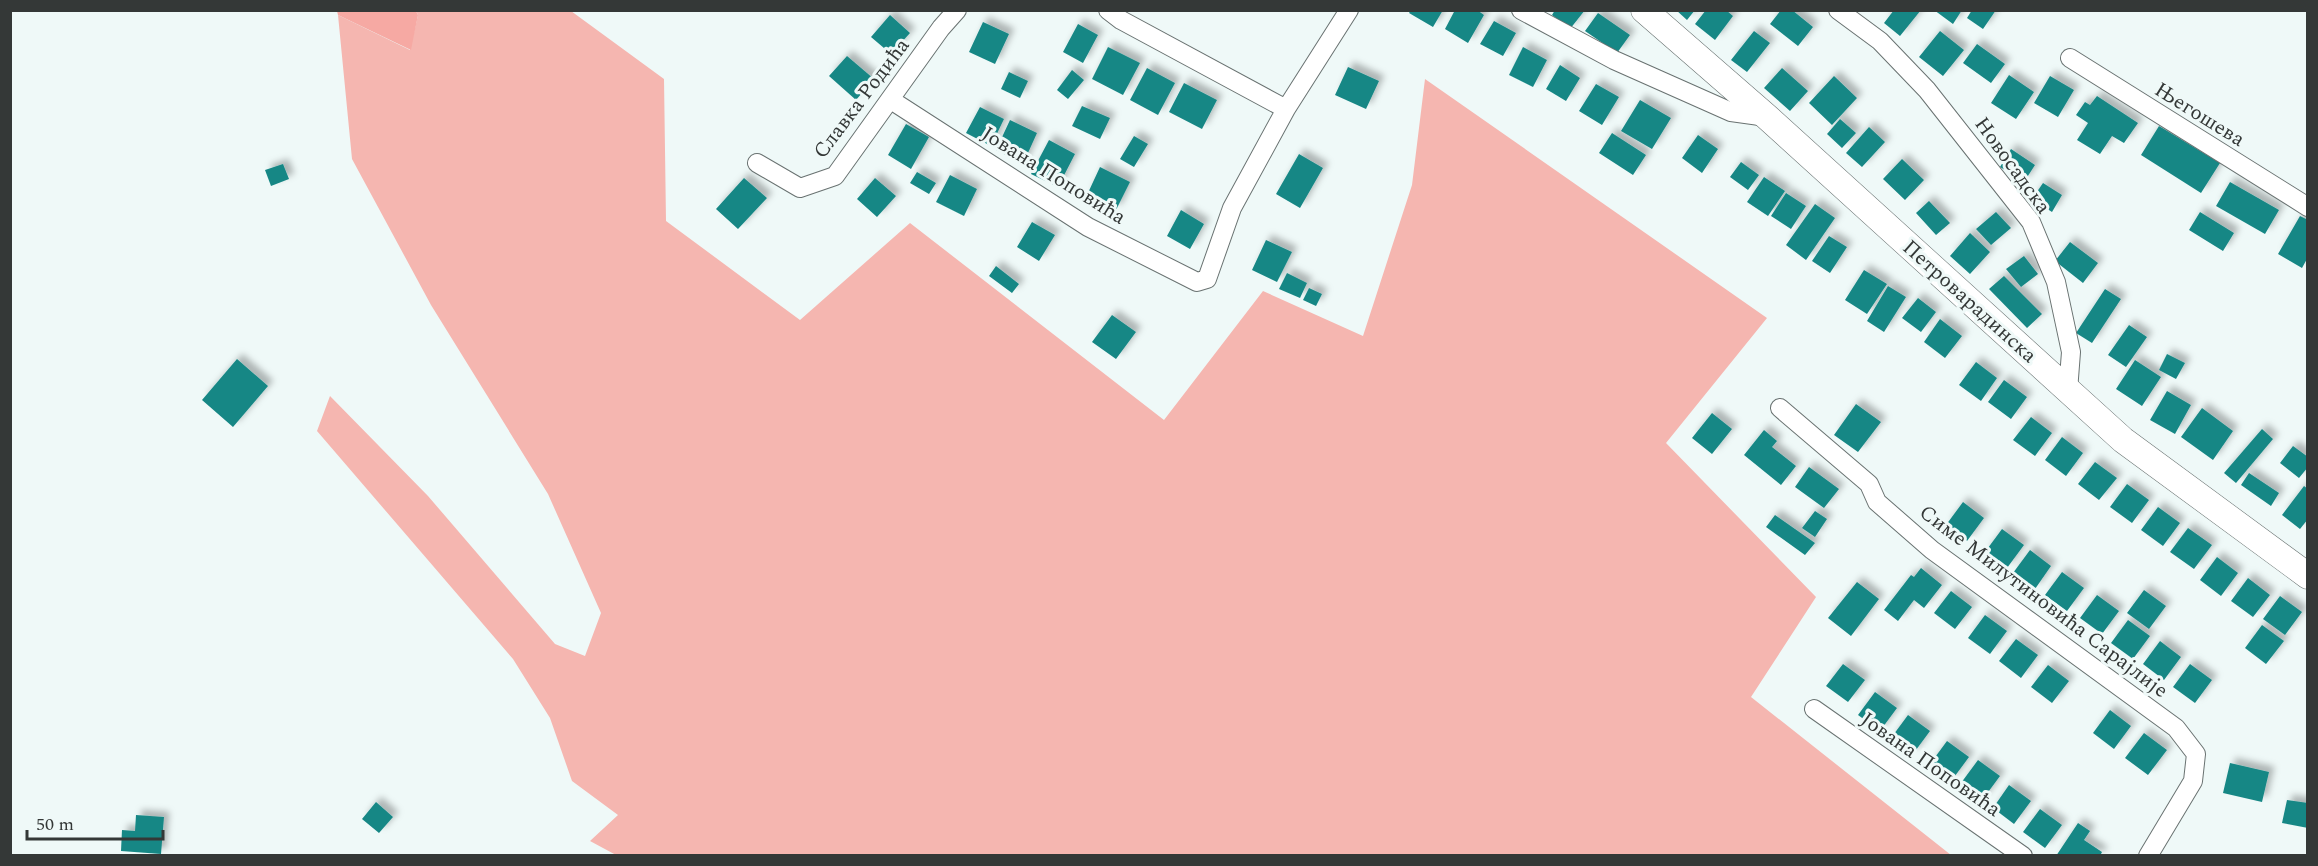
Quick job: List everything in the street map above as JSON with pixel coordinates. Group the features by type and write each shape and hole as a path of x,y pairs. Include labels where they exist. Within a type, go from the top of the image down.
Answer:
{"street":[{"name":"Славка Родића","path":"757,163 800,188 836,176 941,28 957,10"},
{"path":"1108,10 1121,20 1287,109 1349,10"},
{"path":"1521,10 1614,60 1731,112 1767,117"},
{"name":"Петроварадинска","path":"1644,10 1767,117 2123,440 2307,576"},
{"name":"Новосадска","path":"1838,10 1880,41 1927,90 2031,222 2056,282 2071,352 2068,391"},
{"name":"Његошева","path":"2070,58 2307,207"},
{"name":"Јована Поповића","path":"891,100 1088,227 1197,282 1207,279 1232,208 1287,109"},
{"name":"Симе Милутиновића Сарајлије","path":"1780,408 1869,484 1877,501 1932,550 2176,728 2196,754 2193,781 2148,855"},
{"name":"Јована Поповића","path":"1814,709 2023,855"}],"shaded area":[{"path":"337,11 416,11 418,15 411,50 338,15"},
{"path":"416,11 571,11 664,79 666,221 800,320 910,223 1164,420 1263,291 1363,336 1412,185 1425,79 1767,318 1666,443 1816,597 1751,697 1951,855 616,855 590,841 618,815 572,781 550,718 513,659 317,431 330,396 428,496 555,644 585,656 601,613 548,494 431,305 352,159 338,15 410,50 418,15"}],"building":[{"path":"1411,10 1443,10 1433,27 1409,13"},
{"path":"1455,10 1477,10 1484,15 1468,43 1445,29"},
{"path":"1555,10 1585,10 1570,29 1552,15"},
{"path":"1676,10 1695,10 1687,20"},
{"path":"1706,10 1726,10 1733,16 1715,40 1695,24"},
{"path":"1781,10 1792,10 1813,27 1798,46 1770,24"},
{"path":"1894,10 1921,10 1900,36 1884,23"},
{"path":"1934,10 1962,10 1953,24"},
{"path":"1972,10 1996,10 1983,29 1967,18"},
{"path":"1598,13 1630,35 1617,53 1585,31"},
{"path":"890,15 910,33 891,54 871,37"},
{"path":"1494,21 1516,33 1503,56 1480,44"},
{"path":"983,22 1009,34 995,64 969,52"},
{"path":"1078,24 1098,35 1083,63 1063,52"},
{"path":"1754,31 1770,43 1747,72 1731,60"},
{"path":"1940,31 1964,50 1943,76 1919,57"},
{"path":"1977,44 2005,64 1991,83 1963,63"},
{"path":"1108,47 1140,63 1123,95 1092,79"},
{"path":"1523,47 1547,60 1533,87 1509,75"},
{"path":"847,56 874,79 856,100 829,76"},
{"path":"1560,65 1580,78 1566,101 1546,89"},
{"path":"1348,67 1379,81 1366,109 1335,95"},
{"path":"1147,68 1175,83 1158,115 1130,100"},
{"path":"1782,68 1808,91 1790,111 1764,88"},
{"path":"1072,70 1084,80 1068,99 1057,90"},
{"path":"1009,72 1028,81 1020,98 1001,89"},
{"path":"2009,75 2034,92 2016,119 1991,103"},
{"path":"1834,76 1857,98 1832,125 1809,103"},
{"path":"2050,76 2074,90 2058,117 2034,103"},
{"path":"1184,83 1217,100 1202,129 1169,112"},
{"path":"1596,84 1619,97 1602,125 1579,111"},
{"path":"2097,96 2138,123 2124,143 2112,136 2100,154 2077,140 2088,123 2076,115 2085,102 2090,105"},
{"path":"1640,100 1671,118 1652,149 1621,131"},
{"path":"1082,106 1110,118 1100,139 1072,126"},
{"path":"980,107 1004,119 991,146 966,133"},
{"path":"1840,119 1856,133 1842,148 1827,134"},
{"path":"1010,120 1037,133 1023,164 996,150"},
{"path":"906,124 929,137 911,169 888,155"},
{"path":"2159,126 2220,163 2201,193 2141,155"},
{"path":"1869,127 1885,142 1862,167 1846,153"},
{"path":"1612,133 1646,155 1633,175 1599,153"},
{"path":"1698,135 1718,149 1702,173 1682,158"},
{"path":"1134,136 1148,144 1134,167 1120,159"},
{"path":"1049,140 1075,154 1058,187 1031,174"},
{"path":"2011,149 2035,165 2024,182 2000,167"},
{"path":"1299,154 1323,168 1300,208 1276,194"},
{"path":"1902,159 1924,180 1905,200 1883,179"},
{"path":"1741,162 1759,175 1748,190 1730,177"},
{"path":"283,164 289,179 271,186 265,170"},
{"path":"1100,167 1130,182 1116,210 1087,195"},
{"path":"917,172 936,183 929,194 910,183"},
{"path":"950,175 977,189 964,216 936,202"},
{"path":"1764,177 1785,191 1768,216 1747,202"},
{"path":"744,178 767,198 738,229 716,209"},
{"path":"875,178 896,196 877,217 857,199"},
{"path":"2230,182 2279,210 2265,234 2216,206"},
{"path":"2043,183 2062,195 2052,212 2032,199"},
{"path":"1786,193 1806,206 1791,229 1771,216"},
{"path":"1929,201 1950,223 1936,235 1916,213"},
{"path":"1815,204 1835,218 1806,260 1786,245"},
{"path":"1181,210 1204,224 1190,249 1167,236"},
{"path":"1996,212 2011,228 1991,245 1976,229"},
{"path":"2200,212 2234,233 2223,251 2189,230"},
{"path":"2300,216 2308,220 2308,257 2302,268 2278,254"},
{"path":"1032,222 1055,235 1039,261 1017,247"},
{"path":"1970,233 1990,252 1970,274 1950,256"},
{"path":"1829,236 1847,247 1830,273 1812,261"},
{"path":"1266,240 1292,252 1277,282 1252,270"},
{"path":"2070,242 2098,263 2083,283 2055,261"},
{"path":"2024,256 2038,274 2021,287 2006,269"},
{"path":"996,266 1019,284 1012,293 989,276"},
{"path":"1864,270 1887,284 1867,314 1845,300"},
{"path":"1287,273 1307,283 1300,298 1279,289"},
{"path":"2004,276 2042,314 2027,328 1989,289"},
{"path":"1888,286 1906,297 1884,332 1867,321"},
{"path":"1309,288 1322,294 1316,306 1303,300"},
{"path":"2105,289 2121,299 2092,343 2076,333"},
{"path":"1918,298 1936,312 1921,332 1902,318"},
{"path":"1112,315 1136,332 1116,359 1092,342"},
{"path":"1940,319 1962,336 1945,358 1924,342"},
{"path":"2129,325 2147,337 2126,367 2108,355"},
{"path":"2167,354 2185,363 2176,379 2159,370"},
{"path":"237,359 268,386 233,427 202,400"},
{"path":"2135,360 2161,377 2142,406 2116,389"},
{"path":"1976,362 1997,378 1981,401 1959,385"},
{"path":"2004,380 2027,397 2011,419 1988,402"},
{"path":"2167,391 2191,405 2175,434 2150,420"},
{"path":"1856,404 1881,422 1858,452 1834,435"},
{"path":"2202,408 2233,431 2213,460 2181,437"},
{"path":"1712,413 1732,429 1712,454 1692,438"},
{"path":"2031,417 2052,433 2035,456 2013,440"},
{"path":"2262,429 2273,439 2236,483 2224,473"},
{"path":"1764,430 1777,441 1772,447 1796,466 1781,485 1744,455"},
{"path":"2062,437 2083,453 2066,476 2045,460"},
{"path":"2293,446 2308,457 2308,467 2299,478 2280,463"},
{"path":"2095,462 2117,478 2099,500 2078,484"},
{"path":"1809,467 1839,489 1824,508 1795,487"},
{"path":"2249,473 2279,493 2271,506 2241,485"},
{"path":"2127,484 2149,500 2132,523 2110,507"},
{"path":"2304,486 2308,489 2308,519 2300,529 2282,515"},
{"path":"1963,502 1984,518 1967,541 1946,525"},
{"path":"2158,507 2180,523 2163,546 2141,530"},
{"path":"1815,511 1827,519 1815,537 1802,528"},
{"path":"1775,515 1815,543 1805,555 1766,527"},
{"path":"2188,528 2212,545 2194,569 2170,552"},
{"path":"2002,529 2024,545 2007,568 1985,552"},
{"path":"2030,550 2051,566 2035,589 2013,573"},
{"path":"2217,557 2238,573 2221,596 2200,580"},
{"path":"1921,568 1942,585 1924,608 1914,600 1898,621 1884,610 1911,575 1914,577"},
{"path":"2062,572 2084,588 2067,611 2045,595"},
{"path":"2248,578 2270,595 2253,617 2231,601"},
{"path":"1857,582 1879,599 1851,636 1828,618"},
{"path":"2144,590 2166,606 2149,629 2127,613"},
{"path":"1951,591 1972,607 1955,629 1934,613"},
{"path":"2097,595 2119,611 2102,634 2080,618"},
{"path":"2280,596 2302,612 2285,635 2263,619"},
{"path":"1985,615 2007,631 1990,654 1968,638"},
{"path":"2128,620 2150,636 2133,659 2111,643"},
{"path":"2262,625 2284,641 2266,664 2245,648"},
{"path":"2016,639 2038,655 2021,678 1999,661"},
{"path":"2160,641 2181,657 2164,680 2143,664"},
{"path":"1843,664 1865,680 1848,702 1826,686"},
{"path":"2190,664 2212,680 2195,703 2173,687"},
{"path":"2048,665 2069,681 2052,703 2031,687"},
{"path":"1875,692 1897,708 1880,731 1858,715"},
{"path":"2110,710 2131,726 2114,749 2093,733"},
{"path":"1908,715 1930,731 1913,754 1891,738"},
{"path":"2144,733 2167,750 2148,775 2125,758"},
{"path":"1947,741 1969,757 1952,780 1930,764"},
{"path":"1978,760 2000,776 1983,799 1961,783"},
{"path":"2230,763 2269,772 2262,802 2223,793"},
{"path":"2009,785 2031,801 2014,824 1993,808"},
{"path":"2287,800 2308,803 2308,828 2282,823"},
{"path":"376,802 393,817 379,833 362,819"},
{"path":"2040,809 2062,825 2045,848 2023,832"},
{"path":"136,815 164,817 161,854 121,851 122,830 135,831"},
{"path":"2078,823 2090,831 2084,840 2102,852 2100,856 2056,856"}]}
